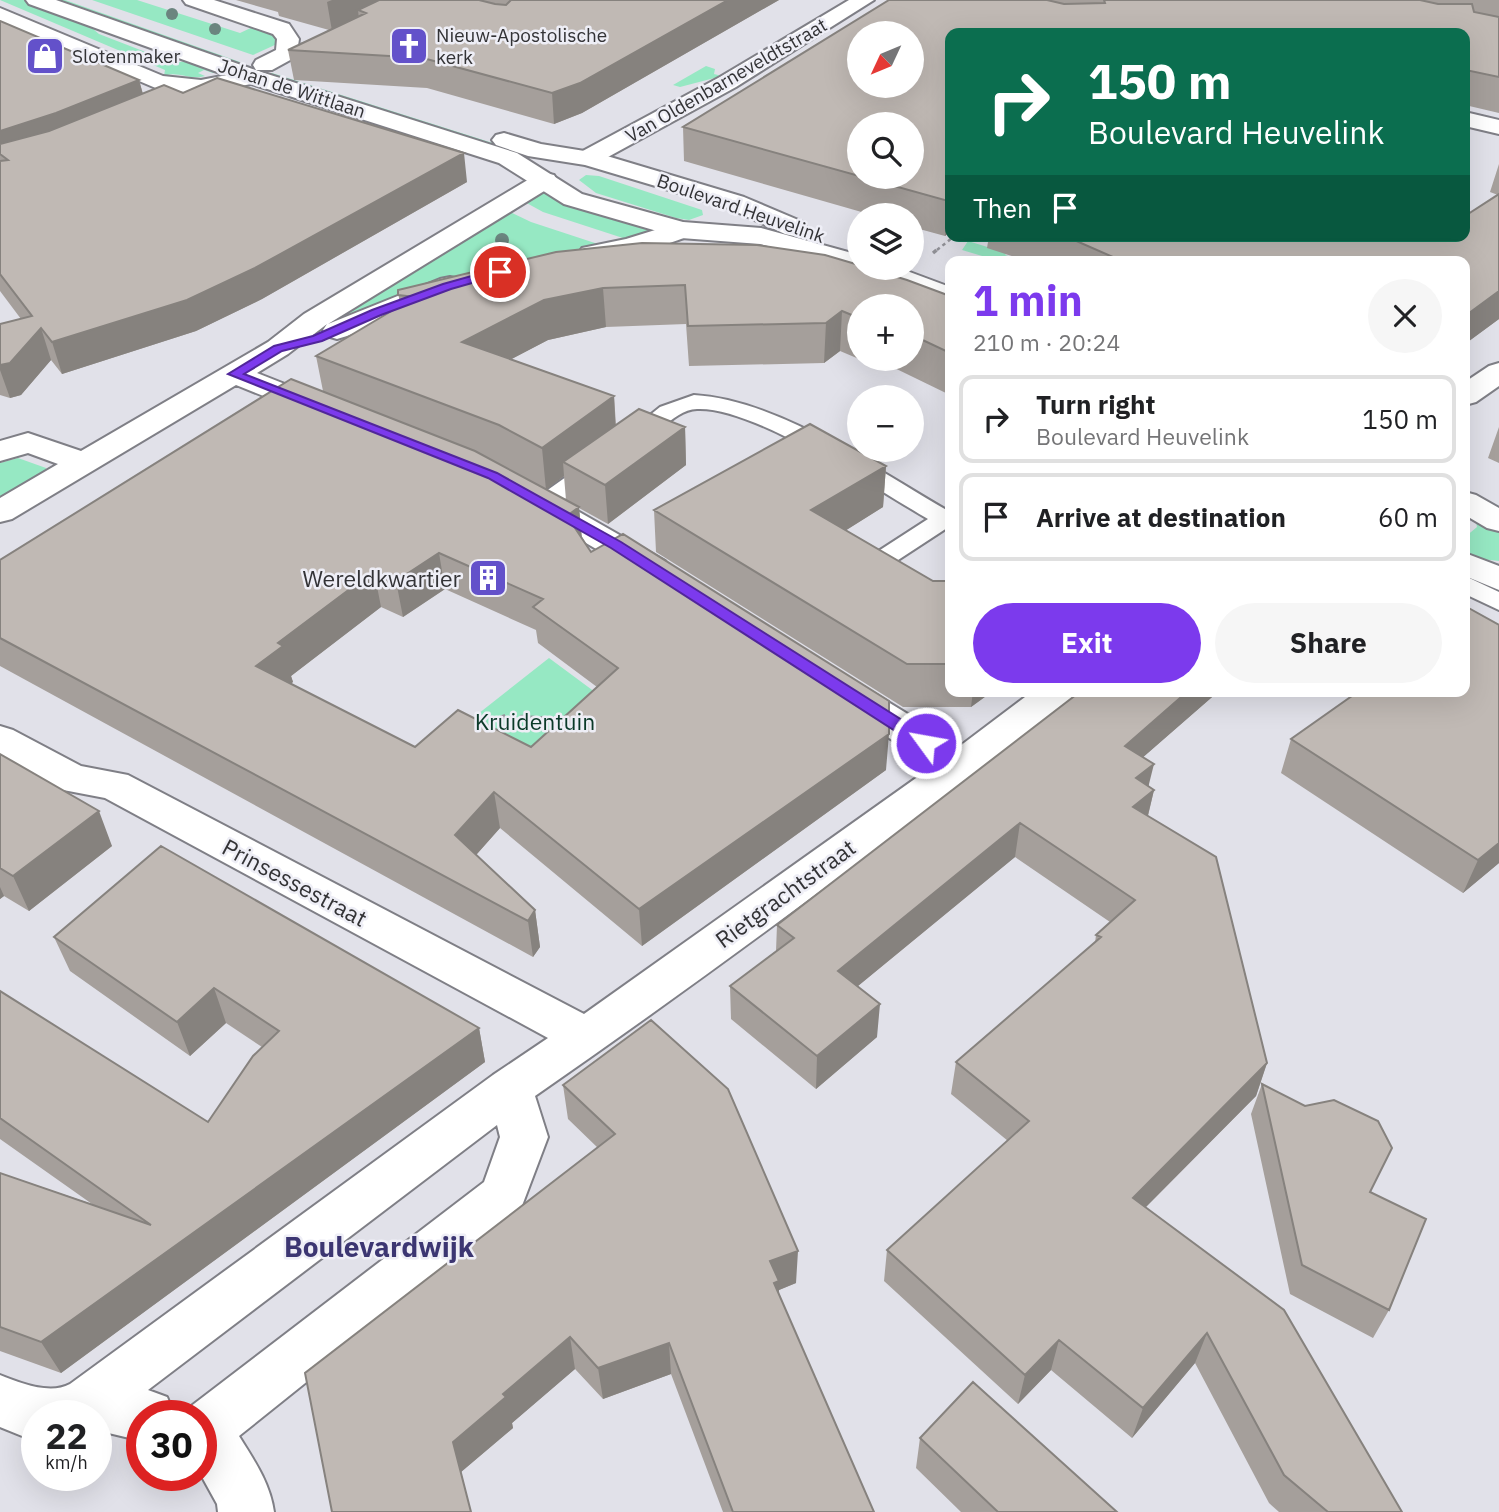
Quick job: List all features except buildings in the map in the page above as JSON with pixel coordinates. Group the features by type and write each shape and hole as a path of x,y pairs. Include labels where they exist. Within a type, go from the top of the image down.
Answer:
{"street":[{"name":"Johan de Wittlaan","path":"36,0 259,71 508,158 545,180"},
{"name":"Johan de Wittlaan","path":"77,0 259,71 537,151 588,159"},
{"name":"Johan de Wittlaan","path":"0,14 158,82 188,86 213,85 259,71 287,53 288,39 281,29 193,0"},
{"name":"Van Oldenbarneveldtstraat","path":"588,159 728,82 864,0"},
{"path":"287,53 302,52 336,41 417,1"},
{"path":"161,107 173,101 188,86"},
{"path":"1470,120 1499,127"},
{"path":"0,512 278,348 314,320 545,180 588,159"},
{"name":"Boulevard Heuvelink","path":"588,159 734,202 795,229 847,244"},
{"name":"Boulevard Heuvelink","path":"545,180 572,200 681,230 761,236 847,260"},
{"path":"681,230 720,225 741,217 740,208 734,202"},
{"name":"Boulevard Heuvelink","path":"560,260 631,246 681,230"},
{"path":"924,259 945,274"},
{"path":"278,348 318,338 376,312 474,279"},
{"path":"907,280 945,294"},
{"path":"1470,392 1499,372"},
{"path":"234,374 348,419"},
{"path":"0,453 28,442 81,462"},
{"path":"512,487 616,545 680,586"},
{"path":"1470,505 1499,521"},
{"path":"1470,565 1499,579"},
{"path":"1470,615 1499,631"},
{"path":"820,676 961,765"},
{"name":"Rietgrachtstraat","path":"92,1400 509,1089 586,1037 961,765 1050,697"},
{"name":"Prinsessestraat","path":"0,739 72,779 114,785 586,1037"},
{"path":"217,1417 503,1196 524,1137 509,1089"},
{"name":"Rietgrachtstraat","path":"0,1401 21,1410"},
{"path":"217,1452 244,1497 246,1512"}],"lane":[{"path":"417,1 440,10"},
{"path":"542,503 671,411 693,402 712,401 746,410 785,429 945,520"},
{"path":"886,557 945,522"},
{"path":"1470,586 1499,602"}],"path":[{"path":"924,257 946,242"},
{"path":"472,728 506,716 573,720"}],"green space":[{"path":"0,0 24,0 85,22 99,34 174,63 192,60 219,71 213,73 204,70 198,73 205,76 200,77 174,74 164,76 165,70"},
{"path":"49,0 65,0 240,62 231,65"},
{"path":"92,0 137,0 240,33 259,24 273,34 277,44 253,55"},
{"path":"706,66 715,69 714,74 722,76 680,87 673,85"},
{"path":"272,73 527,154 520,158 264,76"},
{"path":"586,175 599,176 702,210 703,215 689,220 676,218 596,193 579,180"},
{"path":"541,191 564,203 648,230 646,235 629,240 543,212 523,201"},
{"path":"508,211 531,222 604,246 380,304 313,331"},
{"path":"967,242 971,242 1007,253 1005,255 1008,256 982,256 962,250"},
{"path":"18,458 46,468 47,472 0,500 0,463"},
{"path":"1475,518 1499,531 1499,561 1481,559 1470,554 1470,533 1477,527"},
{"name":"Kruidentuin","path":"549,658 680,755 534,777 450,736"}],"place":[{"name":"Nieuw-Apostolische kerk","path":"409,46"},
{"name":"Slotenmaker","path":"45,56"},
{"name":"Wereldkwartier","path":"488,578"}],"district":[{"name":"Boulevardwijk","path":"379,1246"}],"route":[{"path":"500,272 447,286 376,312 318,338 278,348 234,374 492,476 616,545 926,743"}]}
